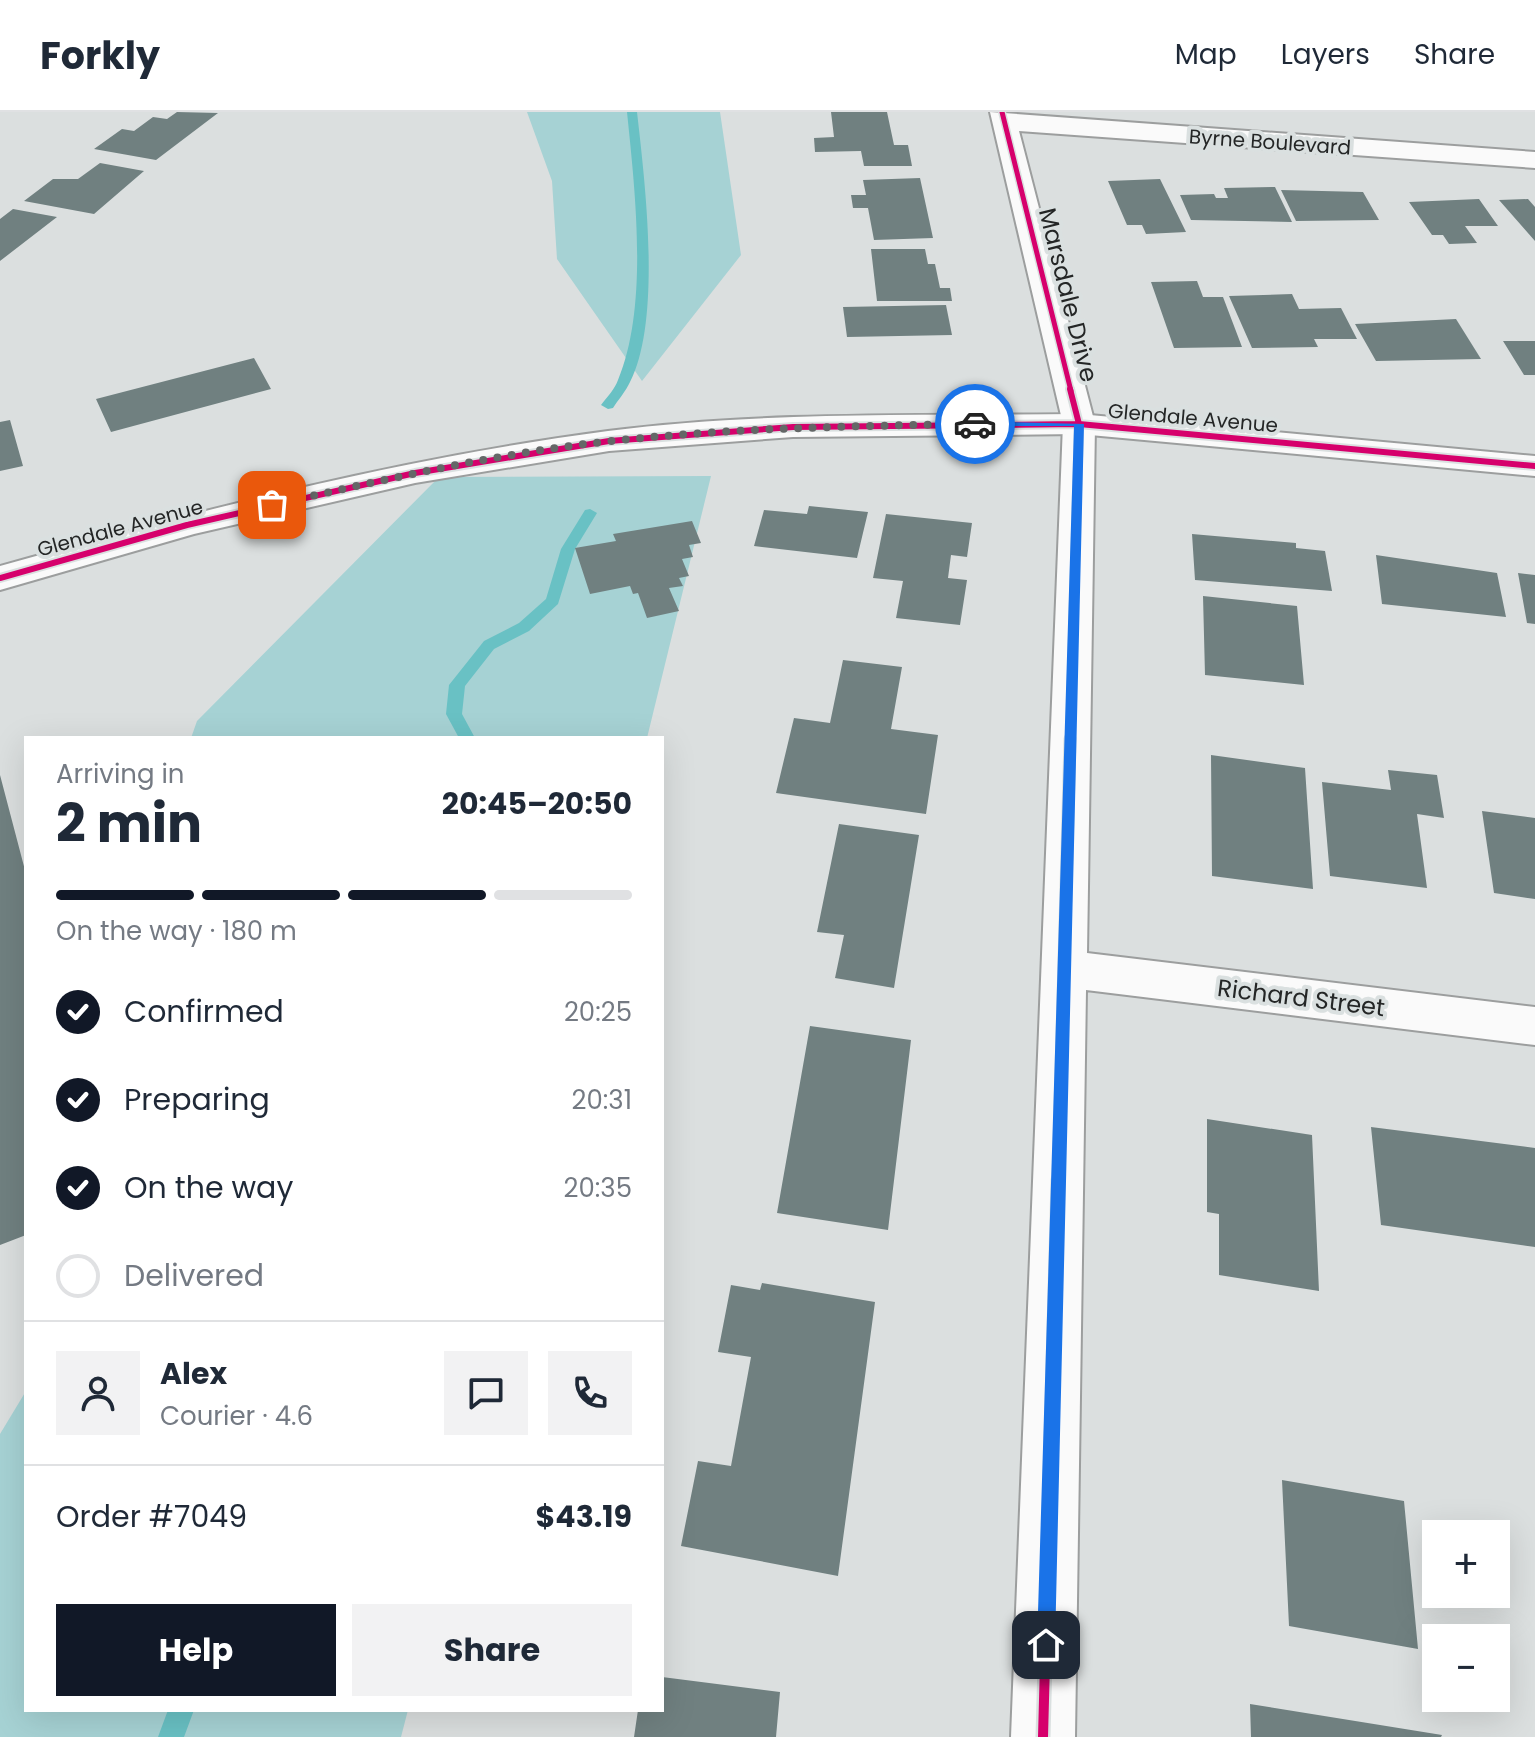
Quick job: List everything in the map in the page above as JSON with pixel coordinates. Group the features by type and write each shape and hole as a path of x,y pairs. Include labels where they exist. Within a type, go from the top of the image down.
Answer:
{"street":[{"name":"Byrne Boulevard","path":"1004,117 1535,160"},
{"name":"Marsdale Drive","path":"1004,117 1079,424 1043,1737"},
{"name":"Glendale Avenue","path":"0,578 187,525 369,483 609,441 793,427 1079,424 1535,466"},
{"name":"Richard Street","path":"1066,969 1535,1026"}],"shaded area":[{"path":"527,112 720,112 741,255 642,381 557,259 552,181"},
{"path":"711,476 647,736 192,736 197,721 439,477"},
{"path":"24,1394 24,1712 407,1712 401,1737 0,1737 0,1434"}],"building":[{"path":"177,112 218,113 156,160 94,149 122,129 134,131 153,117 167,119"},
{"path":"831,112 887,112 894,145 908,145 912,166 864,166 861,151 815,152 814,138 834,137"},
{"path":"100,163 144,171 94,214 24,201 53,179 78,179"},
{"path":"920,178 933,238 874,240 868,208 853,208 851,195 866,195 863,180"},
{"path":"1160,179 1186,232 1146,234 1142,225 1127,225 1108,181"},
{"path":"1275,187 1292,222 1191,220 1180,195 1214,194 1216,198 1228,198 1224,188"},
{"path":"1281,190 1363,192 1379,220 1296,221"},
{"path":"1479,199 1498,226 1465,226 1477,243 1449,244 1443,235 1432,235 1409,202"},
{"path":"1528,199 1535,207 1535,241 1499,200"},
{"path":"13,209 57,217 0,261 0,219"},
{"path":"871,249 925,249 928,264 935,264 940,288 950,288 952,301 877,301"},
{"path":"1197,281 1203,297 1223,297 1242,347 1174,348 1151,282"},
{"path":"1292,294 1299,309 1341,308 1357,339 1314,339 1318,347 1252,348 1229,296"},
{"path":"946,305 952,335 847,337 843,307"},
{"path":"1456,319 1481,359 1376,361 1355,324"},
{"path":"1503,341 1535,341 1535,375 1524,375"},
{"path":"254,358 271,389 111,432 96,399"},
{"path":"10,420 23,466 0,471 0,422"},
{"path":"809,506 868,512 857,558 754,546 764,510 807,514"},
{"path":"886,514 972,523 967,557 951,555 948,578 967,580 960,625 896,618 903,581 873,578"},
{"path":"692,521 701,543 689,545 693,557 682,559 689,576 679,578 683,586 669,588 679,611 647,618 638,593 633,594 630,586 590,594 575,548 616,541 613,534"},
{"path":"1192,534 1296,543 1296,548 1325,551 1332,591 1195,580"},
{"path":"1376,555 1497,573 1506,617 1382,604"},
{"path":"1518,573 1535,575 1535,624 1527,623"},
{"path":"1203,596 1297,606 1304,685 1205,675"},
{"path":"843,660 902,667 891,729 938,735 926,814 776,793 794,718 830,723"},
{"path":"1211,755 1305,768 1313,889 1212,876"},
{"path":"1388,770 1437,775 1444,818 1417,814 1427,888 1330,876 1322,782 1391,790"},
{"path":"0,775 24,866 24,1236 0,1245"},
{"path":"1482,811 1535,818 1535,899 1494,893"},
{"path":"839,824 919,835 894,988 835,978 844,935 817,932"},
{"path":"810,1026 911,1040 888,1230 777,1213"},
{"path":"1207,1119 1312,1135 1319,1291 1219,1275 1219,1214 1207,1212"},
{"path":"1371,1127 1535,1148 1535,1247 1381,1225"},
{"path":"762,1283 875,1302 838,1576 681,1546 698,1461 731,1466 751,1357 718,1352 731,1285 760,1290"},
{"path":"1282,1480 1404,1501 1418,1649 1289,1626"},
{"path":"664,1677 780,1692 776,1737 634,1737 638,1712 664,1712"},
{"path":"1250,1704 1442,1735 1251,1737"}],"waterway":[{"path":"608,405 624,382 634,349 640,309 641,221 632,112"},
{"path":"466,736 454,714 457,685 489,645 524,627 553,601 568,549 590,513"},
{"path":"171,1737 180,1712"}],"cycle path":[{"path":"1002,112 1079,424 1043,1737"},
{"path":"0,578 187,525 415,473 609,441 793,427 1079,424 1535,466"}],"way so far":[{"path":"272,505 415,473 609,441 793,427 975,424"}],"route":[{"path":"975,424 1079,424 1046,1645"}]}
